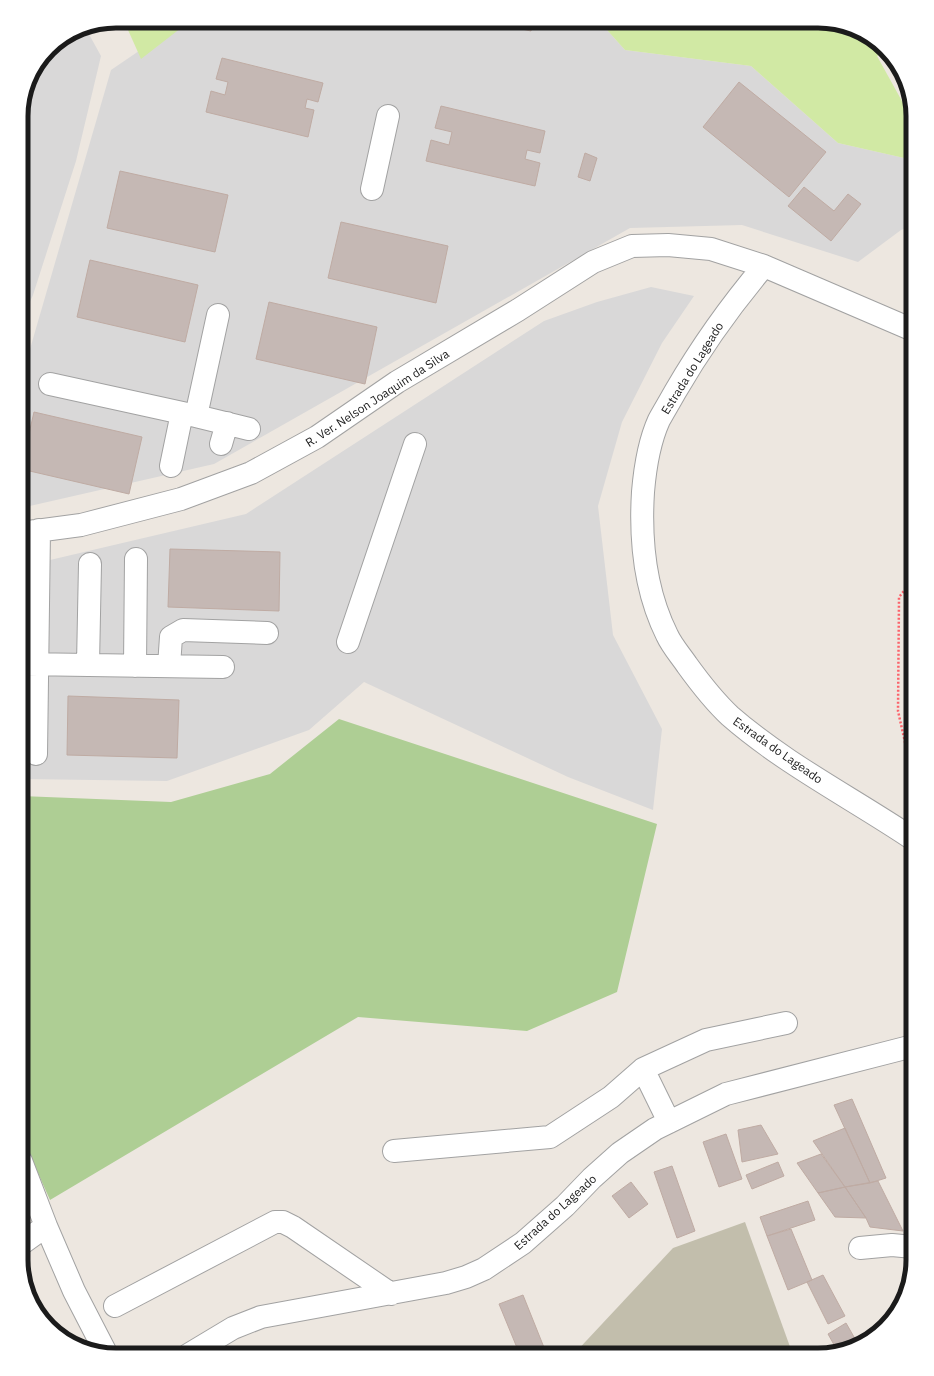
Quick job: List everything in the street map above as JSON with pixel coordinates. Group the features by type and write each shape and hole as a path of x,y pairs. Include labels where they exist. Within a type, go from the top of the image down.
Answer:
{"street":[{"path":"372,189 388,116"},
{"name":"R. Ver. Nelson Joaquim da Silva","path":"30,531 81,525 181,499 250,473 317,437 397,382 518,310 593,262 632,246 668,245 711,249 764,266 906,327"},
{"name":"Estrada do Lageado","path":"764,266 725,314 688,369 659,421 649,449 641,518 644,556 651,596 667,636 698,681 729,715 766,744 803,770 906,835"},
{"path":"170,466 189,414 218,315"},
{"path":"50,384 189,414 224,433 249,429"},
{"path":"348,642 415,444"},
{"path":"30,531 29,664 36,754"},
{"path":"135,666 136,559"},
{"path":"88,664 90,564"},
{"path":"170,666 171,637 183,630 267,633"},
{"path":"29,664 224,667"},
{"path":"394,1151 550,1138 611,1097 643,1069 706,1040 786,1023"},
{"name":"Estrada do Lageado","path":"200,1348 233,1328 261,1317 391,1294 446,1283 466,1277 484,1269 523,1243 565,1206 592,1178 620,1153 655,1129 726,1094 906,1048"},
{"path":"643,1069 669,1122"},
{"path":"28,1179 74,1292 103,1347"},
{"path":"115,1306 275,1222 283,1222 293,1227 391,1294"},
{"path":"28,1239 46,1226"},
{"path":"860,1248 892,1245 906,1246"}],"path":[{"path":"906,588 899,597 898,711 906,747"}],"shaded area":[{"path":"173,28 605,28 625,50 751,66 838,143 906,158 906,228 901,230 858,262 742,225 630,228 214,464 28,506 28,356 111,70"},
{"path":"88,33 101,56 76,161 33,295 28,306 28,110 31,93 40,72 50,58 62,46 77,37"},
{"path":"651,287 694,296 662,343 622,422 598,506 613,635 662,729 653,810 568,777 364,682 309,730 167,781 28,779 28,561 50,560 246,514 544,321 597,302"},
{"path":"745,1222 790,1348 580,1348 673,1248"}],"green space":[{"path":"127,28 181,28 141,59"},
{"path":"605,28 824,28 857,37 872,46 881,55 877,56 905,107 906,158 838,143 751,66 625,50"},
{"path":"339,719 657,824 617,992 527,1031 358,1017 50,1200 28,1151 28,796 171,802 270,774"}],"building":[{"path":"517,28 532,28 531,31"},
{"path":"222,58 323,83 318,102 307,99 305,108 314,110 308,137 206,112 211,91 225,95 228,82 216,79"},
{"path":"739,82 826,152 789,197 703,127"},
{"path":"441,106 545,131 540,153 527,150 525,159 540,163 535,186 426,161 431,140 449,145 452,132 435,128"},
{"path":"585,153 597,158 590,181 578,177"},
{"path":"120,171 228,195 215,252 107,228"},
{"path":"804,187 834,211 848,194 861,204 831,241 788,206"},
{"path":"341,222 448,246 436,303 328,278"},
{"path":"90,260 198,285 185,342 77,317"},
{"path":"269,302 377,327 365,384 256,359"},
{"path":"34,412 142,437 129,494 28,471 28,438"},
{"path":"170,549 280,552 279,611 168,607"},
{"path":"68,696 179,700 177,758 67,755"},
{"path":"852,1099 886,1178 870,1183 834,1105"},
{"path":"761,1125 778,1154 742,1162 738,1130"},
{"path":"845,1128 870,1183 845,1187 813,1141"},
{"path":"726,1134 742,1179 719,1187 703,1142"},
{"path":"821,1154 845,1187 818,1193 797,1163"},
{"path":"778,1162 784,1176 752,1189 746,1175"},
{"path":"672,1166 695,1231 677,1238 654,1172"},
{"path":"878,1181 903,1231 870,1227 866,1218 845,1187"},
{"path":"631,1182 648,1204 629,1218 612,1196"},
{"path":"845,1187 866,1218 835,1217 818,1193"},
{"path":"808,1201 815,1220 767,1236 760,1217"},
{"path":"791,1229 812,1280 788,1290 767,1236"},
{"path":"823,1275 845,1316 828,1324 807,1282"},
{"path":"523,1295 544,1348 517,1348 499,1304"},
{"path":"846,1323 855,1339 835,1346 828,1334"}]}
